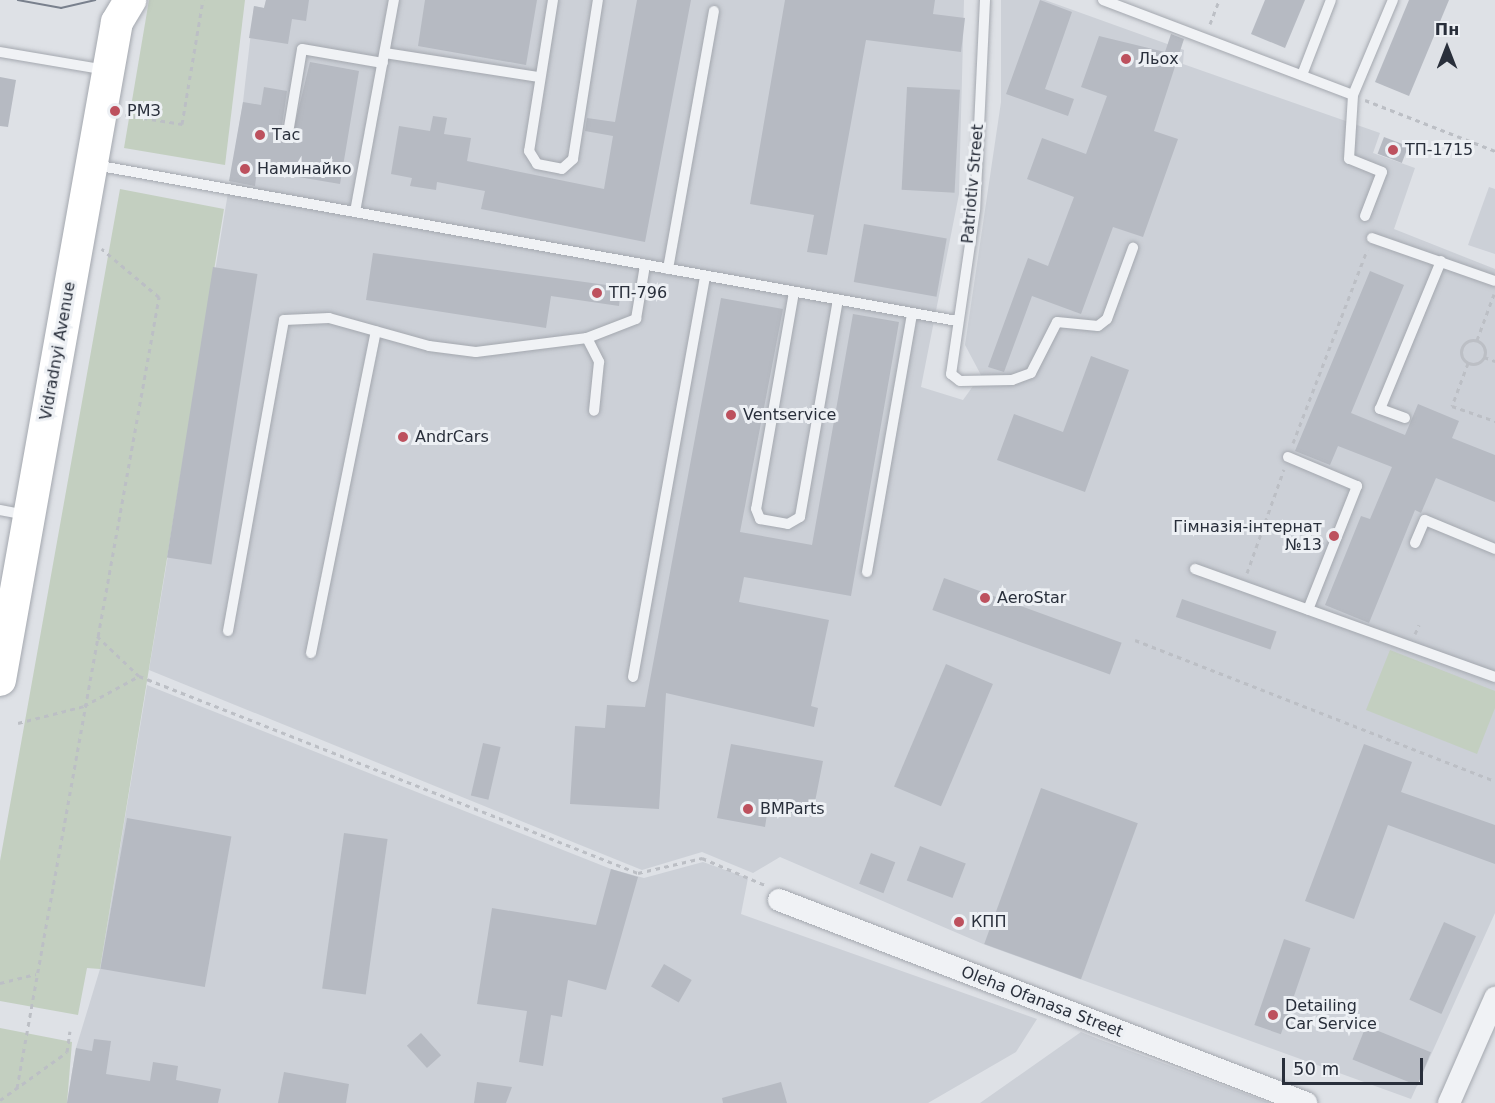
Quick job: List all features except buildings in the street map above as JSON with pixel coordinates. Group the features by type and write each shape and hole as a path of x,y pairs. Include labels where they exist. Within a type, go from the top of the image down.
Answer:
{"main road":[{"name":"Vidradnyi Avenue","path":"0,680 14,513 92,164 118,7"}],"street":[{"name":"Oleha Ofanasa Street","path":"779,900 1306,1103"},
{"path":"1449,1103 1495,998"}],"lane":[{"path":"355,212 394,0"},
{"path":"553,0 529,151 537,164 562,169 573,159 598,0"},
{"name":"Patriotiv Street","path":"985,0 975,210 951,374 960,381 1012,380 1031,373 1057,322 1098,326 1107,319 1134,248"},
{"path":"1103,0 1353,95"},
{"path":"1302,75 1331,0"},
{"path":"1365,216 1382,172 1348,159 1353,95 1393,0"},
{"path":"668,269 714,11"},
{"path":"288,133 302,49 539,77"},
{"path":"0,52 109,70"},
{"path":"92,164 957,321"},
{"path":"1372,237 1495,280"},
{"path":"1405,418 1380,409 1442,261"},
{"path":"228,631 278,332 291,317 329,318 376,331 476,352 587,338 636,320 645,265"},
{"path":"633,677 705,276"},
{"path":"794,292 756,509 760,519 788,524 800,517 838,300"},
{"path":"867,572 912,314"},
{"path":"311,653 376,331"},
{"path":"587,338 599,362 594,411"},
{"path":"1288,457 1357,486 1308,610"},
{"path":"1415,543 1425,520 1495,549"},
{"path":"1195,569 1495,677"}],"path":[{"path":"124,115 182,124 203,0"},
{"path":"1204,37 1219,0"},
{"path":"1353,95 1495,151"},
{"path":"1243,586 1288,457 1372,237"},
{"path":"17,1088 159,297 100,248"},
{"path":"1484,357 1478,340 1495,292"},
{"path":"1478,340 1461,347 1468,363 1452,406 1495,421"},
{"path":"1468,363 1484,357 1495,361"},
{"path":"97,636 139,676 638,873 702,858 760,880 779,900"},
{"path":"1135,640 1495,781"},
{"path":"18,723 84,706 139,676"},
{"path":"0,983 37,974"},
{"path":"0,1100 67,1052 70,1030"}],"shaded area":[{"path":"266,0 964,0 959,194 921,387 963,400 981,375 965,345 1001,102 1001,0 1045,0 1184,50 1183,64 1380,133 1373,153 1415,168 1394,229 1495,269 1495,913 1411,1099 983,944 780,857 753,873 702,852 642,870 149,670 243,102 254,6 264,8"},
{"path":"1489,187 1495,189 1495,254 1468,245"},
{"path":"147,685 611,869 644,878 703,862 748,878 741,914 1037,1019 1016,1052 928,1103 67,1103 76,1048 100,969"},
{"path":"1081,1032 1101,1040 1270,1103 980,1103"}],"green space":[{"path":"149,0 245,0 225,165 124,148"},
{"path":"120,189 224,209 100,969 87,968 78,1015 0,1001 0,861"},
{"path":"1390,650 1495,691 1495,708 1477,754 1366,710"},
{"path":"0,1028 72,1042 67,1103 0,1103"}],"tram line":[{"path":"18,0 61,8 95,0"}],"place":[{"name":"Льох","path":"1126,59"},
{"name":"РМЗ","path":"115,111"},
{"name":"Тас","path":"260,135"},
{"name":"ТП-1715","path":"1393,150"},
{"name":"Наминайко","path":"245,169"},
{"name":"ТП-796","path":"597,293"},
{"name":"Ventservice","path":"731,415"},
{"name":"AndrCars","path":"403,437"},
{"name":"Гімназія-інтернат №13","path":"1334,536"},
{"name":"AeroStar","path":"985,598"},
{"name":"BMParts","path":"748,809"},
{"name":"КПП","path":"959,922"},
{"name":"Detailing Car Service","path":"1273,1015"}]}
